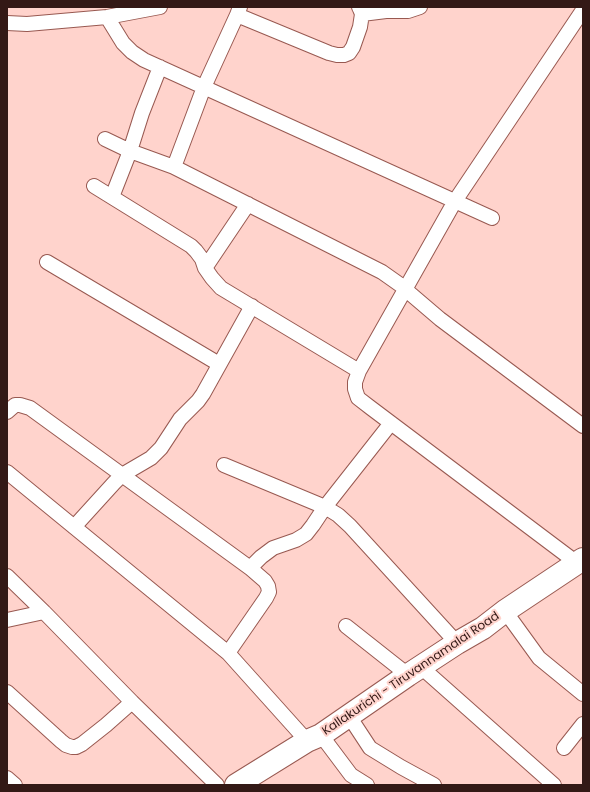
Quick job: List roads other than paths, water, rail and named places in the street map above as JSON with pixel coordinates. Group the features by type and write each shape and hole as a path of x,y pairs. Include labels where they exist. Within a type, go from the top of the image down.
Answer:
{"highway":[{"name":"Kallakurichi - Tiruvannamalai Road","path":"236,785 349,716 457,643 483,628 505,611 580,561"}],"street":[{"path":"7,23 27,24 108,17 160,7"},
{"path":"174,167 204,87 238,11 337,55 344,55 349,53 353,47 361,22 360,11 408,12 420,7"},
{"path":"580,561 358,398 355,389 355,382 359,371 455,201 583,10"},
{"path":"108,17 123,43 132,52 144,60 492,218"},
{"path":"112,197 160,67"},
{"path":"105,139 130,151 174,167 382,272 405,289 440,319 583,426"},
{"path":"94,186 191,246 202,259 205,268 212,278 221,288 359,371"},
{"path":"205,268 248,204"},
{"path":"47,262 219,364"},
{"path":"74,527 122,475 151,458 161,448 180,419 203,394 252,306"},
{"path":"7,412 16,405 30,408 250,568 265,581 269,592 228,653"},
{"path":"250,568 261,556 273,548 296,540 306,534 324,507 391,423"},
{"path":"224,464 324,507 338,515 350,526 457,643"},
{"path":"7,472 228,653 351,774 367,785"},
{"path":"7,576 217,785"},
{"path":"505,611 539,658 583,694"},
{"path":"7,620 44,612"},
{"path":"346,626 415,671 554,785"},
{"path":"7,692 61,741 72,747 82,744 132,702"},
{"path":"349,716 370,748 434,785"},
{"path":"564,748 583,724"},
{"path":"7,778 15,785"}]}
